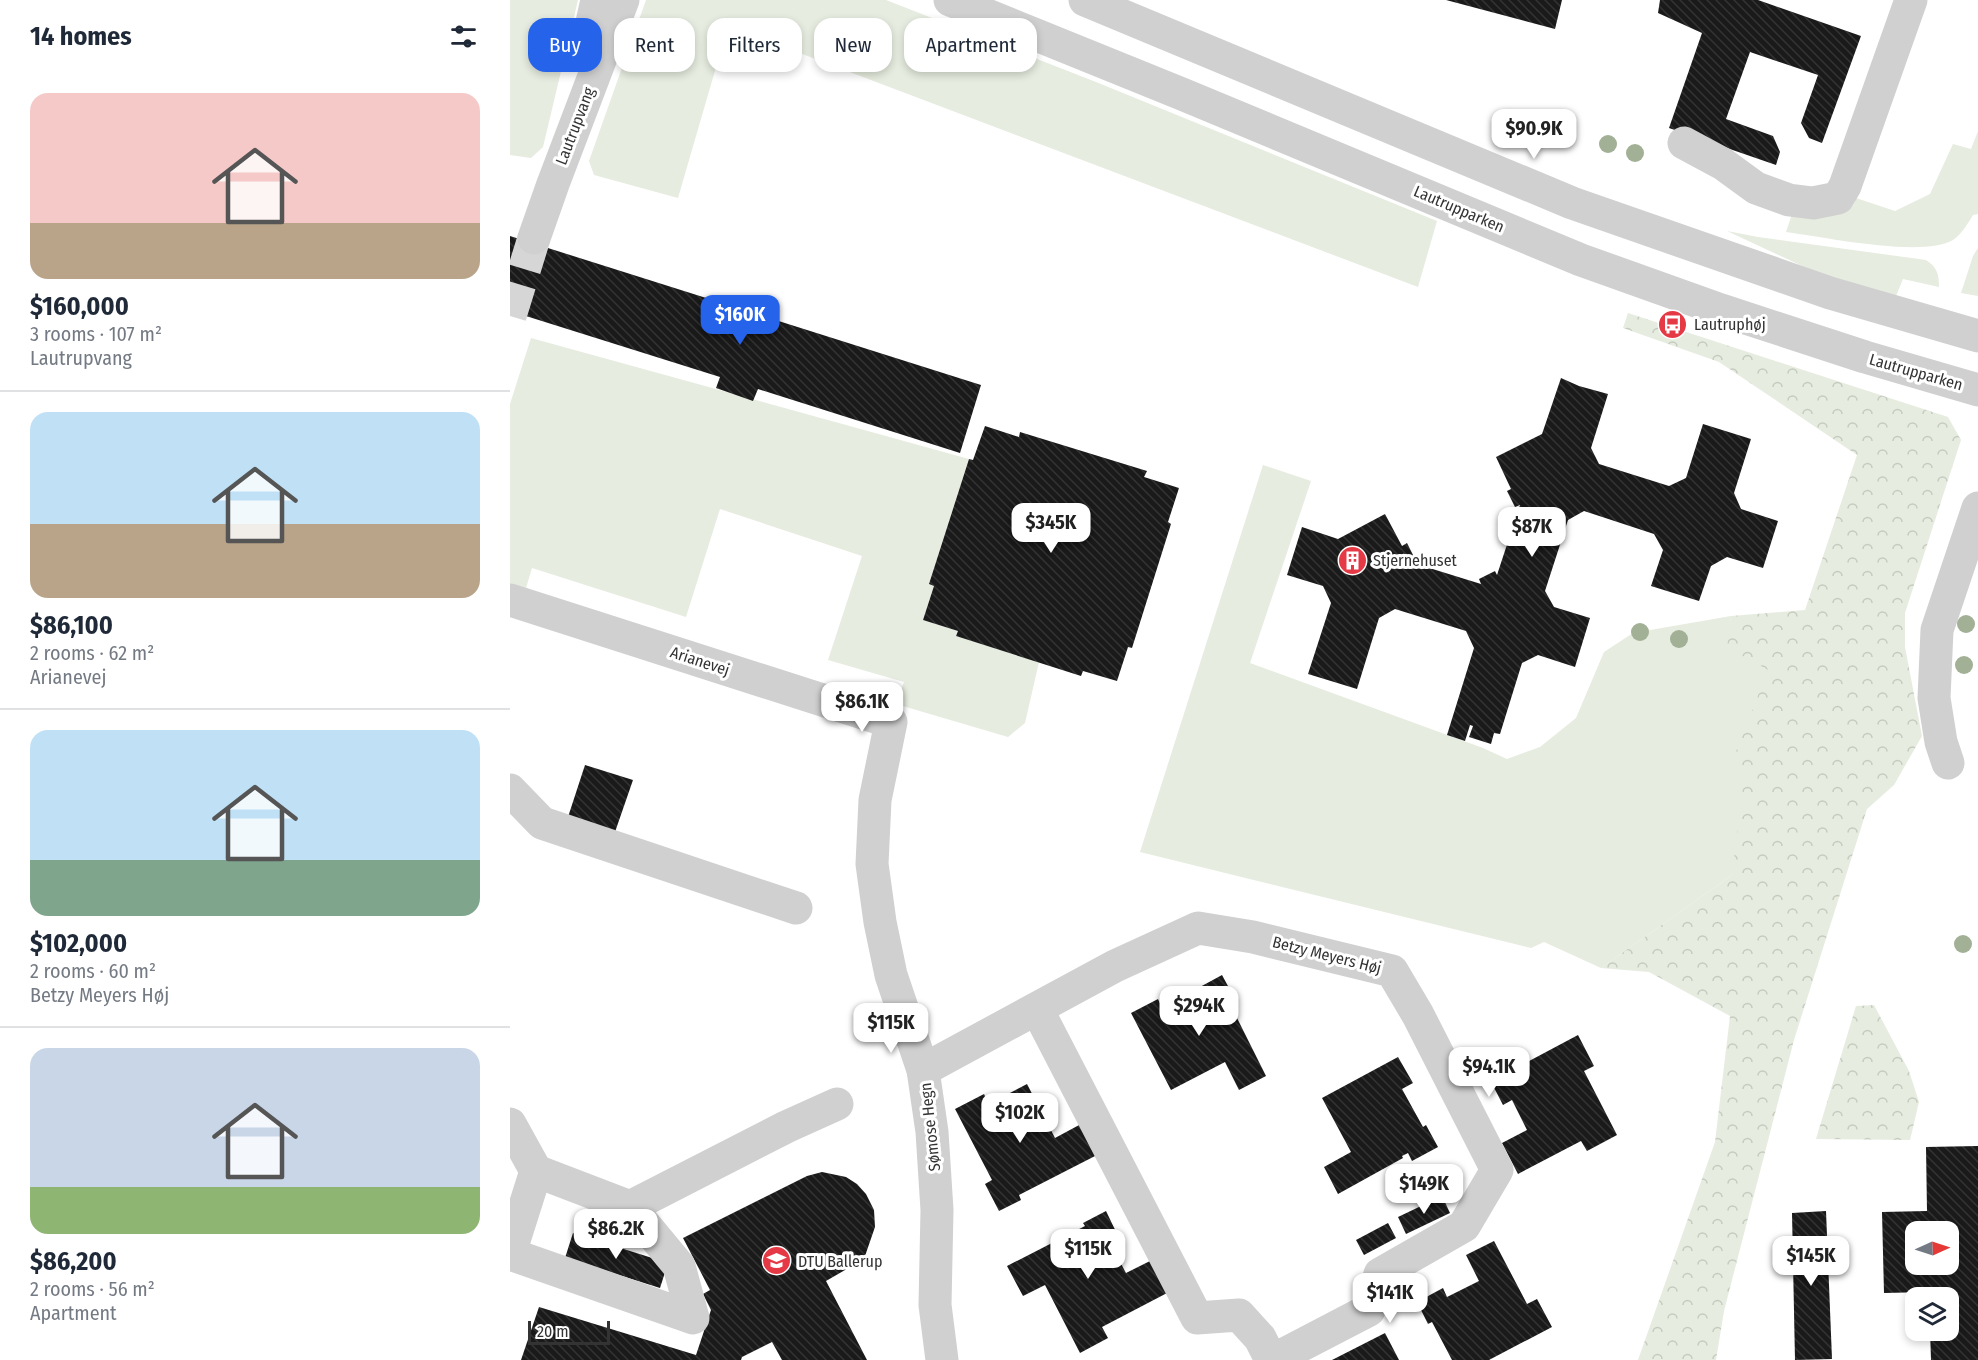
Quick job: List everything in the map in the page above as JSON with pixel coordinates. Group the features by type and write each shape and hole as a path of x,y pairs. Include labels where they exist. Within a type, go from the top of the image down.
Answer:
{"street":[{"name":"Lautrupvang","path":"552,184 597,0"},
{"name":"Lautrupvang","path":"534,238 552,184 623,0"},
{"name":"Lautrupparken","path":"950,0 1581,260 1721,310 1865,357 1978,390"},
{"path":"1085,0 1572,203 1830,293 1978,336"},
{"path":"1684,143 1723,164 1756,189 1789,200 1813,203 1838,198 1845,186 1911,0"},
{"path":"1948,764 1941,742 1934,698 1937,630 1978,508"},
{"name":"Arianevej","path":"510,600 891,722"},
{"name":"Sømose Hegn","path":"891,722 875,800 872,864 880,922 891,975 923,1070 932,1132 937,1210 935,1305 942,1360"},
{"path":"510,791 543,823 796,908"},
{"name":"Betzy Meyers Høj","path":"923,1070 1115,966 1198,928 1253,937 1392,971 1418,1015 1497,1170 1464,1226 1380,1274 1369,1310 1272,1360 1260,1338 1239,1315 1197,1318 1037,1009"},
{"path":"630,1206 786,1127 837,1104"},
{"path":"510,1124 536,1171 630,1206 679,1266 693,1318 510,1253 536,1171"}],"green space":[{"path":"510,0 578,0 574,18 528,18 528,72 561,72 543,147 531,158 510,155"},
{"path":"646,0 886,0 932,18 904,18 904,72 1037,72 1037,59 1437,221 1418,287 850,72 892,72 892,18 814,18 814,59 802,54 802,18 707,18 707,72 715,72 678,198 594,175 589,161 621,72 695,72 695,18 640,18"},
{"path":"1978,131 1978,214 1973,215 1962,232 1953,240 1939,245 1897,247 1786,232 1793,211 1804,213 1853,206 1856,198 1895,211 1930,194 1953,144 1971,149"},
{"path":"1727,231 1926,260 1937,271 1939,287 1903,279 1896,296 1815,272"},
{"path":"1978,248 1978,296 1961,293 1973,256"},
{"path":"1628,313 1948,417 1961,440 1905,613 1905,647 1922,736 1894,785 1867,809 1794,1040 1724,1311 1716,1360 1638,1360 1715,1142 1730,1016 1649,972 1601,968 1732,875 1745,770 1735,754 1768,670 1727,647 1731,616 1805,610 1857,455 1719,362 1623,328"},
{"path":"531,338 969,459 929,584 934,586 923,620 958,631 956,636 1039,662 1025,723 1008,737 896,704 904,682 828,660 862,556 720,509 686,617 532,568 526,588 510,584 510,404"},
{"path":"1263,465 1311,481 1250,663 1483,748 1507,759 1540,747 1576,718 1604,652 1633,633 1731,616 1730,629 1836,621 1732,875 1601,968 1544,942 1531,948 1140,852"},
{"path":"1874,1005 1909,1071 1919,1102 1910,1140 1816,1139 1856,1006"}],"building":[{"path":"1446,0 1562,0 1555,29"},
{"path":"1660,0 1758,0 1861,36 1822,143 1809,138 1801,123 1818,75 1750,52 1726,119 1773,136 1780,152 1776,165 1669,128 1702,33 1658,13"},
{"path":"510,236 981,385 960,453 758,389 753,401 716,388 720,377 510,311"},
{"name":"Stjernehuset","path":"1561,378 1608,394 1591,448 1599,464 1669,486 1686,478 1703,424 1751,439 1734,493 1741,509 1778,521 1763,568 1727,557 1711,566 1699,601 1651,586 1663,550 1654,534 1584,511 1568,520 1545,591 1554,607 1590,618 1575,667 1538,655 1522,663 1500,734 1494,733 1491,744 1469,737 1473,726 1470,725 1465,741 1447,735 1474,648 1466,631 1395,609 1379,618 1357,689 1308,674 1331,603 1323,586 1287,575 1302,527 1338,539 1385,514 1402,546 1407,543 1415,559 1410,562 1481,584 1479,579 1495,571 1497,575 1520,505 1515,507 1507,491 1511,489 1496,457 1542,434"},
{"path":"985,426 1019,437 1020,432 1147,471 1144,477 1179,488 1168,522 1171,524 1132,648 1128,647 1117,681 1083,671 1081,676 956,636 958,631 923,620 934,586 929,584 969,459 973,460"},
{"path":"585,765 633,780 615,832 568,817"},
{"path":"1222,975 1236,1001 1227,1006 1230,1012 1233,1010 1266,1076 1239,1090 1225,1062 1171,1090 1131,1013 1158,999 1163,1010 1202,990 1200,987"},
{"path":"1578,1035 1594,1066 1584,1071 1617,1135 1587,1151 1581,1141 1518,1174 1502,1143 1527,1130 1512,1100 1503,1105 1489,1078 1513,1065 1514,1069"},
{"path":"1398,1057 1413,1083 1402,1089 1423,1127 1426,1125 1438,1147 1412,1161 1408,1153 1338,1194 1324,1167 1351,1152 1322,1098"},
{"path":"1027,1084 1055,1138 1081,1124 1097,1155 1019,1195 1021,1200 999,1211 985,1184 992,1180 955,1109 984,1094 989,1104"},
{"path":"1978,1146 1978,1360 1931,1360 1930,1341 1959,1341 1959,1287 1905,1287 1905,1293 1884,1293 1882,1212 1927,1211 1926,1147"},
{"name":"DTU Ballerup","path":"822,1172 846,1177 857,1184 866,1194 874,1210 875,1227 865,1256 826,1281 867,1360 782,1360 772,1342 742,1357 741,1360 521,1360 539,1307 696,1355 711,1310 703,1294 710,1290 683,1238 807,1176"},
{"path":"1442,1196 1450,1213 1406,1234 1398,1217"},
{"path":"1106,1211 1120,1240 1111,1245 1126,1273 1152,1260 1169,1292 1102,1327 1108,1338 1080,1353 1045,1285 1023,1296 1007,1266 1085,1226 1083,1223"},
{"path":"1826,1211 1832,1359 1795,1360 1792,1213"},
{"path":"1388,1223 1396,1238 1364,1255 1356,1240"},
{"path":"573,1233 668,1263 660,1288 565,1258"},
{"path":"1494,1241 1527,1304 1537,1299 1552,1327 1489,1360 1452,1360 1432,1322 1428,1324 1417,1302 1443,1288 1447,1297 1479,1281 1466,1255"},
{"path":"1385,1333 1399,1360 1332,1360"}],"tunnel":[{"path":"510,316 534,238"}],"place":[{"name":"Lautruphøj","path":"1673,324"},
{"name":"Stjernehuset","path":"1352,560"},
{"name":"DTU Ballerup","path":"777,1261"}]}
